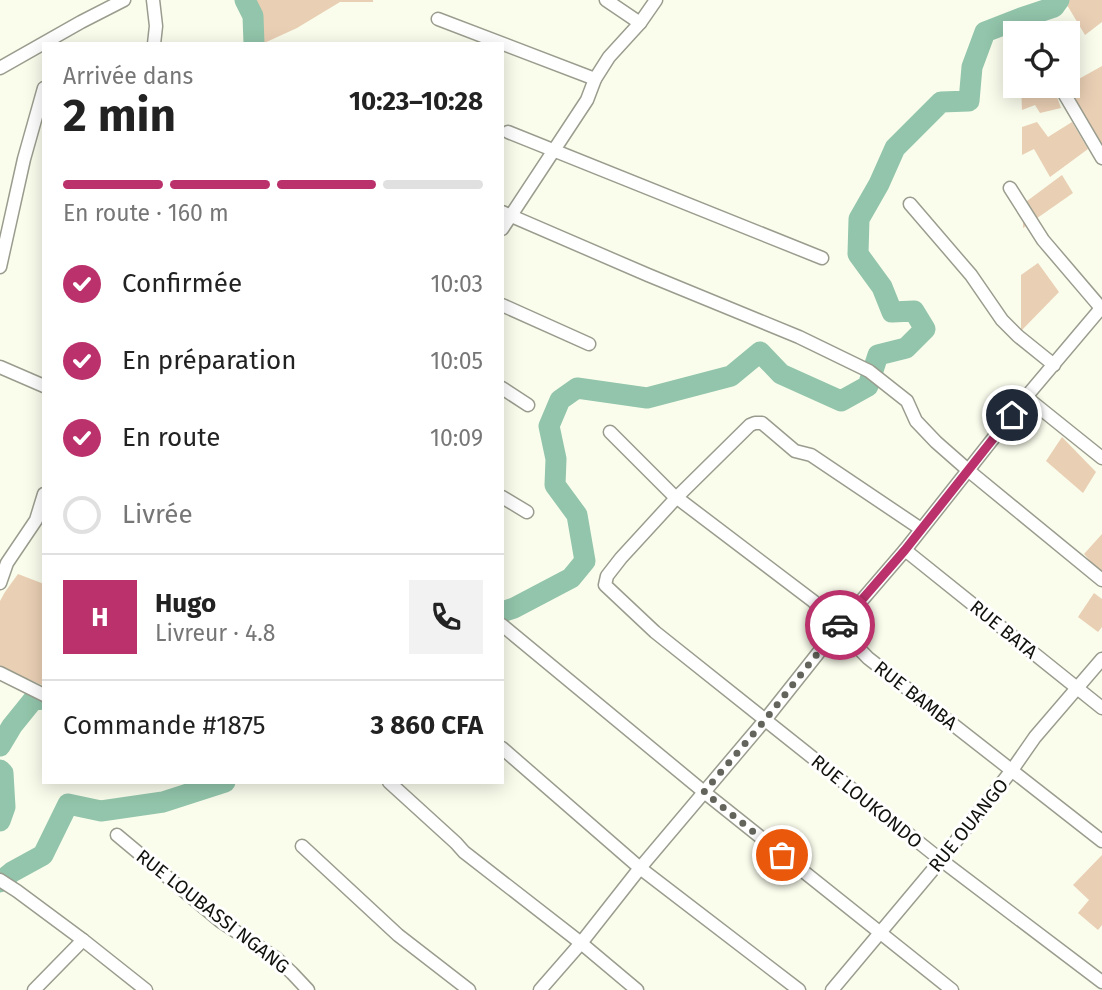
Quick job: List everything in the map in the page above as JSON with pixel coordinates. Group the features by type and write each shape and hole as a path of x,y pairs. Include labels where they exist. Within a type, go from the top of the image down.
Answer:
{"street":[{"path":"153,0 156,26 154,42"},
{"path":"606,0 640,23"},
{"path":"656,0 640,23 609,57 595,79 587,100 554,152 507,213 799,337 869,371 906,401 922,428 969,471 1102,580"},
{"path":"60,38 122,1"},
{"path":"438,19 498,42"},
{"path":"504,44 595,79"},
{"path":"0,68 42,47"},
{"path":"0,267 24,159 42,95"},
{"path":"1067,98 1102,158"},
{"path":"508,132 822,258"},
{"path":"540,990 905,550 1026,397 1054,365 1097,325 1102,308 1043,240 1010,188"},
{"path":"909,204 971,275 1002,320 1054,365"},
{"path":"504,306 589,344"},
{"path":"0,367 42,385"},
{"path":"504,388 528,405"},
{"path":"1026,397 1102,458"},
{"path":"677,497 750,425 759,422 795,451 811,455 920,529"},
{"name":"RUE BAMBA","path":"610,432 677,497 813,601 869,658 1102,841"},
{"name":"RUE LOUKONDO","path":"677,497 621,558 607,576 605,584 656,632 765,720 941,860 1102,982"},
{"path":"504,498 527,512"},
{"path":"0,583 7,563 36,520 42,500"},
{"name":"RUE BATA","path":"905,550 1102,708"},
{"path":"504,627 704,792 952,990"},
{"name":"RUE OUANGO","path":"832,990 941,860 1035,737 1102,659"},
{"path":"0,673 42,694"},
{"path":"504,750 640,868 799,990"},
{"path":"390,784 464,852 637,990"},
{"name":"RUE LOUBASSI NGANG","path":"117,835 220,921 276,958 308,990"},
{"path":"302,846 398,935 469,990"},
{"path":"0,880 146,990"},
{"path":"34,990 83,940"}],"shaded area":[{"path":"237,0 373,0 340,2 297,28 261,42"},
{"path":"1064,0 1102,0 1102,22 1085,35 1080,21 1077,21"},
{"path":"1102,66 1102,144 1097,147 1074,98 1080,98 1080,78"},
{"path":"1022,98 1057,98 1061,108 1040,113 1035,105 1022,110"},
{"path":"1037,122 1048,137 1072,122 1088,149 1050,177 1034,149 1022,155 1022,127"},
{"path":"1062,175 1073,193 1023,228 1023,204"},
{"path":"1038,263 1059,292 1021,331 1021,275"},
{"path":"1062,437 1096,472 1083,493 1046,461"},
{"path":"1102,534 1102,574 1084,554"},
{"path":"18,574 42,583 42,685 0,667 0,601"},
{"path":"1094,593 1102,599 1102,627 1098,632 1078,617"},
{"path":"1102,855 1102,925 1098,930 1078,913 1089,900 1073,885"}],"waterway":[{"path":"245,0 253,16 254,42"},
{"path":"504,611 571,578 585,561 577,515 555,485 556,459 549,426 560,400 577,388 647,398 731,376 760,352 781,374 841,401 868,386 878,355 906,348 925,329 914,311 892,312 882,287 858,254 859,219 895,148 941,102 969,101 972,67 985,32 1054,7 1059,0"},
{"path":"0,746 33,700 42,699"},
{"path":"0,770 3,773 5,807 0,821"},
{"path":"0,882 43,855 68,804 101,811 163,802 219,784"}],"way so far":[{"path":"782,855 704,792 840,625"}],"route":[{"path":"840,625 905,550 1012,415"}]}
